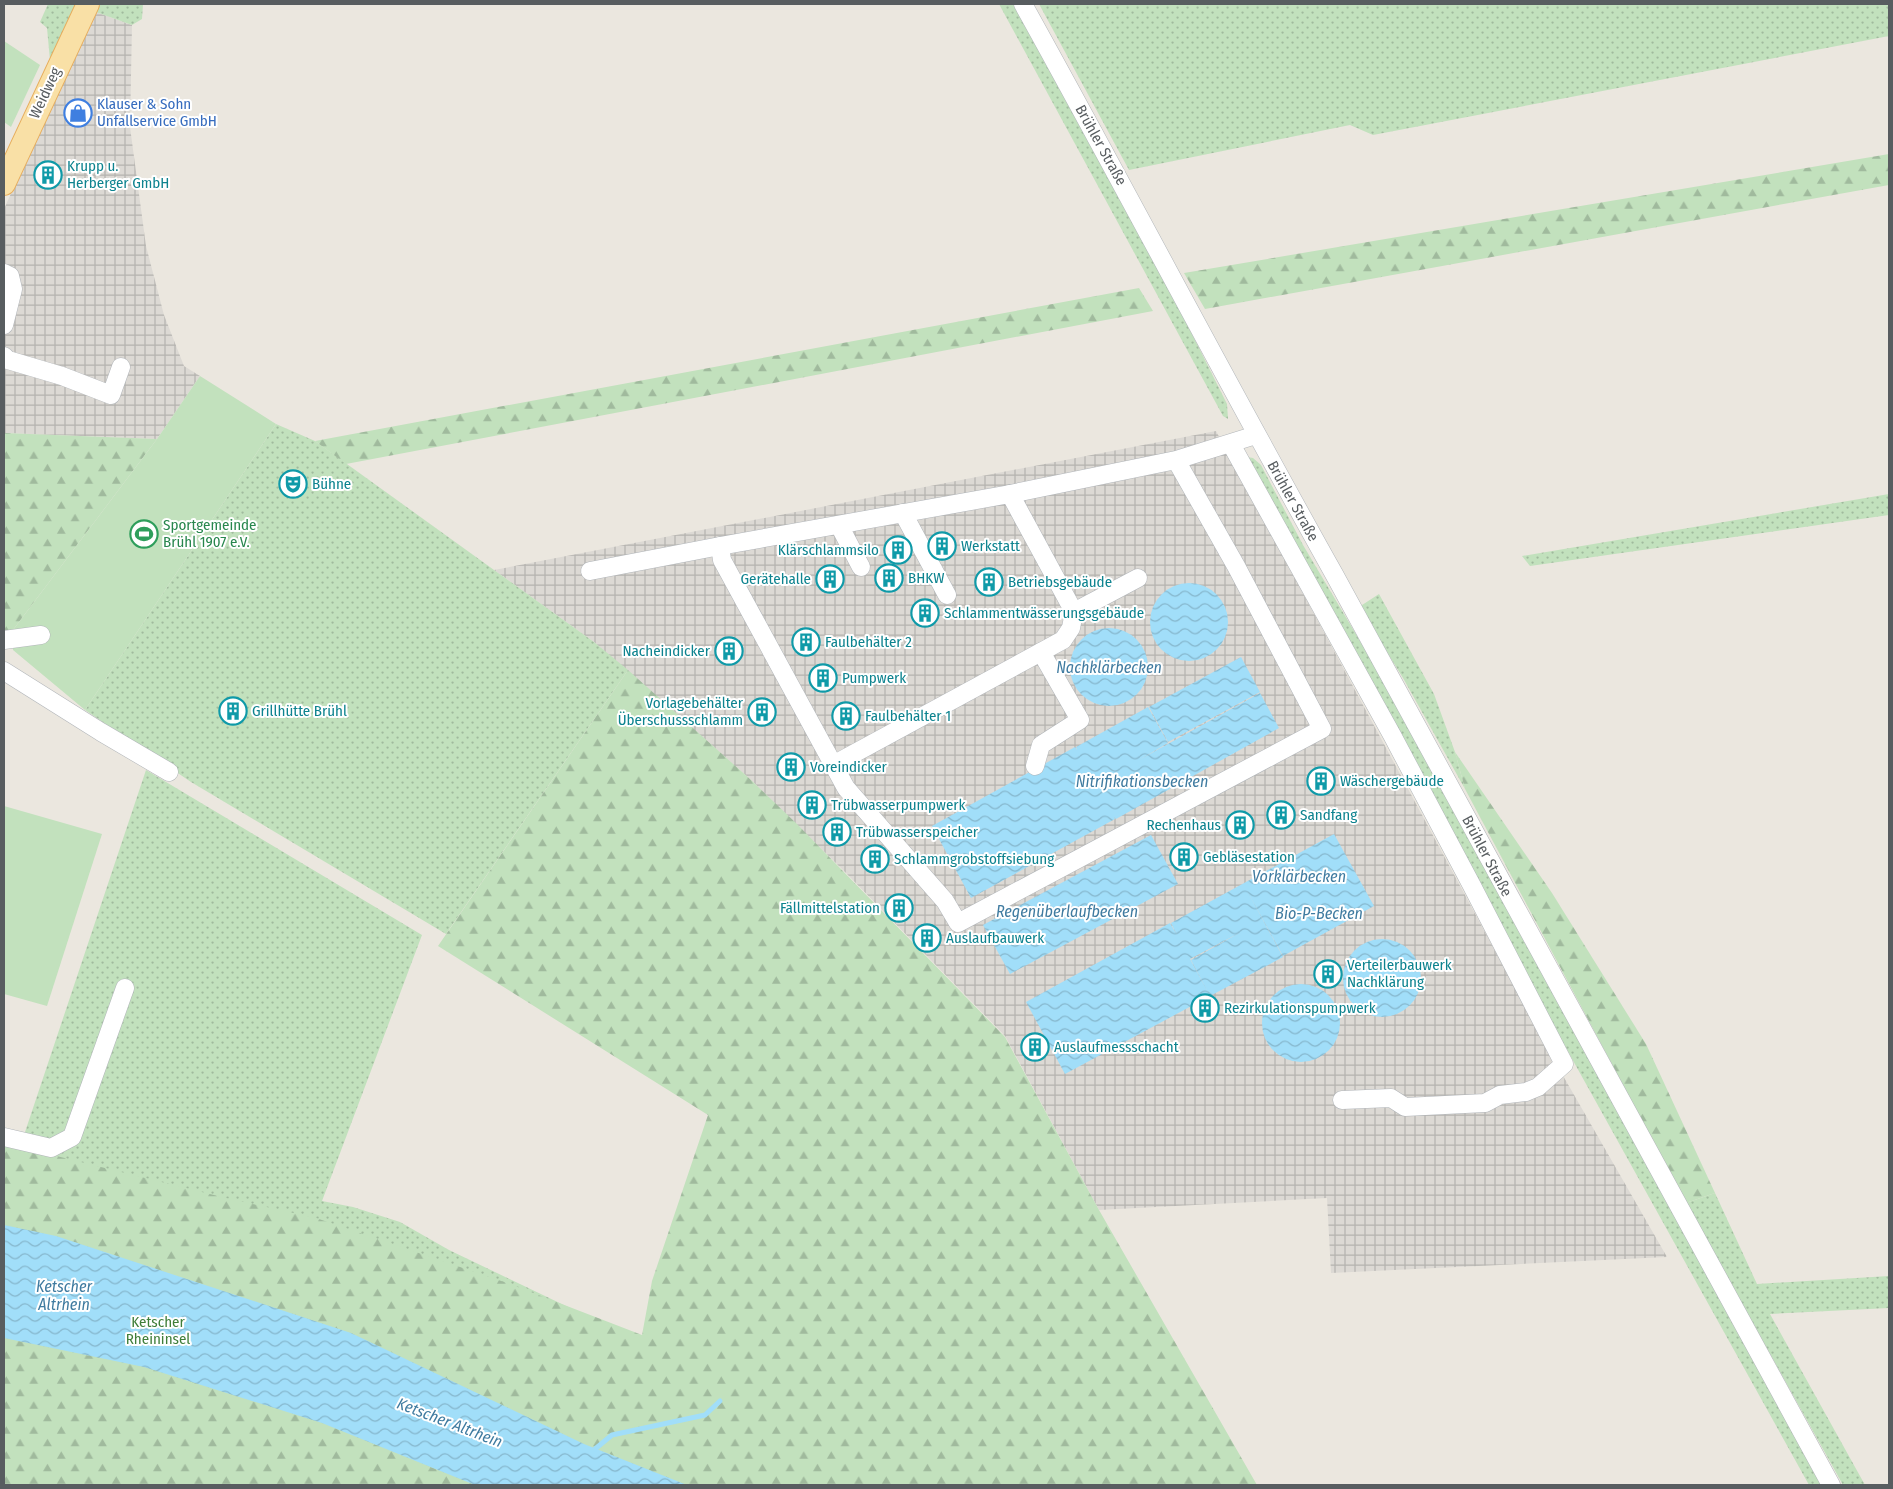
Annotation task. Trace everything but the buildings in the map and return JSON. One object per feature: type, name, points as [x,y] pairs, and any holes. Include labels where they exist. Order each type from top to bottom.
[{"type":"main road","name":"Weidweg","points":[[4,184],[88,4]]},
{"type":"street","name":"Brühler Straße","points":[[1022,4],[1119,176],[1256,435],[1334,574],[1831,1485]]},
{"type":"street","points":[[4,272],[10,276],[13,289],[4,325]]},
{"type":"street","points":[[4,356],[8,360],[62,376],[111,395],[120,367]]},
{"type":"street","points":[[590,571],[1010,494],[1176,460],[1256,435]]},
{"type":"street","points":[[1231,444],[1392,735],[1564,1064],[1538,1087],[1526,1092],[1500,1096],[1485,1103],[1405,1107],[1391,1098],[1342,1100]]},
{"type":"street","points":[[720,546],[722,560],[846,788],[945,901],[958,923],[1322,729],[1236,566],[1176,460]]},
{"type":"street","points":[[833,764],[1063,640],[1071,628],[1074,612],[1010,494]]},
{"type":"street","points":[[903,513],[947,595]]},
{"type":"street","points":[[839,525],[861,567]]},
{"type":"street","points":[[1074,612],[1138,578]]},
{"type":"street","points":[[4,640],[41,635]]},
{"type":"street","points":[[1035,766],[1041,744],[1080,720],[1041,652]]},
{"type":"street","points":[[4,671],[169,772]]},
{"type":"street","points":[[4,1137],[51,1148],[72,1137],[125,988]]},
{"type":"shaded area","points":[[93,11],[132,25],[130,127],[146,246],[164,315],[184,366],[200,376],[157,439],[4,433],[4,209]]},
{"type":"shaded area","points":[[1216,431],[1546,1046],[1667,1257],[1331,1273],[1327,1198],[1099,1210],[1005,1036],[845,872],[750,779],[594,642],[494,570]]},
{"type":"green space","points":[[48,4],[80,4],[50,60],[47,28],[40,22]]},
{"type":"green space","points":[[97,4],[143,4],[142,19],[132,25],[93,11]]},
{"type":"green space","points":[[999,4],[1013,4],[1166,282],[1227,404],[1228,419],[1223,416]]},
{"type":"green space","points":[[1039,4],[1889,4],[1889,36],[1373,135],[1350,125],[1129,170]]},
{"type":"green space","points":[[4,41],[40,65],[11,127],[4,122]]},
{"type":"green space","points":[[1889,154],[1889,185],[1205,309],[1184,273]]},
{"type":"green space","points":[[1139,288],[1153,311],[346,464],[315,441]]},
{"type":"green space","name":"Sportgemeinde Brühl 1907 e.V.","points":[[200,376],[276,424],[85,710],[13,650],[13,630],[157,439]]},
{"type":"green space","points":[[276,424],[315,441],[594,642],[628,670],[446,934],[191,782],[85,710]]},
{"type":"green space","points":[[4,433],[157,439],[13,630],[4,630]]},
{"type":"green space","points":[[1247,457],[1253,458],[1261,465],[1303,545],[1401,710],[1822,1485],[1809,1485],[1546,1012]]},
{"type":"green space","points":[[1889,494],[1889,515],[1530,566],[1522,556]]},
{"type":"green space","points":[[1379,594],[1434,694],[1455,752],[1465,789],[1403,678],[1359,607]]},
{"type":"green space","points":[[628,670],[750,779],[797,824],[1005,1037],[1099,1210],[1257,1485],[687,1485],[584,1444],[351,1333],[56,1236],[4,1225],[4,1143],[230,1199],[316,1218],[510,1284],[642,1335],[652,1281],[708,1115],[438,946]]},
{"type":"green space","points":[[1455,752],[1552,893],[1646,1044],[1715,1193],[1686,1203],[1465,789]]},
{"type":"green space","name":"Ketscher Rheininsel","points":[[146,770],[422,935],[322,1201],[353,1207],[400,1222],[449,1250],[593,1319],[860,1485],[4,1485],[4,1135],[22,1141]]},
{"type":"green space","points":[[4,806],[102,834],[47,1006],[4,994]]},
{"type":"green space","points":[[1715,1193],[1757,1284],[1889,1276],[1889,1308],[1770,1314],[1865,1485],[1843,1485],[1686,1203]]},
{"type":"green space","points":[[4,1338],[144,1367],[322,1423],[475,1485],[4,1485]]},
{"type":"water","name":"Nachklärbecken","points":[[1189,583],[1204,586],[1217,594],[1225,607],[1228,622],[1225,637],[1217,650],[1204,658],[1189,661],[1174,658],[1161,650],[1153,637],[1150,622],[1153,607],[1161,594],[1174,586]]},
{"type":"water","name":"Nachklärbecken","points":[[1109,628],[1124,631],[1137,639],[1145,652],[1148,667],[1145,682],[1137,695],[1124,703],[1109,706],[1094,703],[1081,695],[1073,682],[1070,667],[1073,652],[1081,639],[1094,631]]},
{"type":"water","points":[[1241,657],[1260,692],[1168,742],[1149,707]]},
{"type":"water","name":"Nitrifikationsbecken","points":[[1260,693],[1279,728],[1116,819],[1114,817],[1115,819],[971,898],[932,826],[1075,747],[1077,750],[1076,747],[1148,707],[1168,743],[1139,760]]},
{"type":"water","points":[[1334,834],[1374,906],[1283,956],[1245,887],[1283,957],[1065,1074],[1026,1002],[1170,923],[1177,935],[1171,923]],"holes":[[[1241,932],[1191,960],[1210,996],[1190,959]]]},
{"type":"water","name":"Regenüberlaufbecken","points":[[1151,835],[1178,884],[1010,974],[983,925]]},
{"type":"water","points":[[1382,939],[1397,942],[1410,950],[1418,963],[1421,978],[1418,993],[1410,1006],[1397,1014],[1382,1017],[1367,1014],[1354,1006],[1346,993],[1343,978],[1346,963],[1354,950],[1367,942]]},
{"type":"water","points":[[1301,984],[1316,987],[1329,995],[1337,1008],[1340,1023],[1337,1038],[1329,1051],[1316,1059],[1301,1062],[1286,1059],[1273,1051],[1265,1038],[1262,1023],[1265,1008],[1273,995],[1286,987]]},
{"type":"water","name":"Ketscher Altrhein","points":[[4,1225],[56,1236],[351,1333],[584,1444],[687,1485],[475,1485],[322,1423],[144,1367],[4,1338]]},
{"type":"waterway","points":[[595,1449],[612,1435],[705,1415],[720,1401]]},
{"type":"place","name":"Klauser & Sohn Unfallservice GmbH","points":[[78,113]]},
{"type":"place","name":"Krupp u. Herberger GmbH","points":[[48,175]]},
{"type":"place","name":"Bühne","points":[[293,484]]},
{"type":"place","name":"Sportgemeinde Brühl 1907 e.V.","points":[[144,534]]},
{"type":"place","name":"Werkstatt","points":[[942,546]]},
{"type":"place","name":"Klärschlammsilo","points":[[898,550]]},
{"type":"place","name":"BHKW","points":[[889,578]]},
{"type":"place","name":"Gerätehalle","points":[[830,579]]},
{"type":"place","name":"Betriebsgebäude","points":[[989,582]]},
{"type":"place","name":"Schlammentwässerungsgebäude","points":[[925,613]]},
{"type":"place","name":"Faulbehälter 2","points":[[806,642]]},
{"type":"place","name":"Nacheindicker","points":[[729,651]]},
{"type":"place","name":"Pumpwerk","points":[[823,678]]},
{"type":"place","name":"Grillhütte Brühl","points":[[233,711]]},
{"type":"place","name":"Vorlagebehälter Überschussschlamm","points":[[762,712]]},
{"type":"place","name":"Faulbehälter 1","points":[[846,716]]},
{"type":"place","name":"Voreindicker","points":[[791,767]]},
{"type":"place","name":"Wäschergebäude","points":[[1321,781]]},
{"type":"place","name":"Trübwasserpumpwerk","points":[[812,805]]},
{"type":"place","name":"Sandfang","points":[[1281,815]]},
{"type":"place","name":"Rechenhaus","points":[[1240,825]]},
{"type":"place","name":"Trübwasserspeicher","points":[[837,832]]},
{"type":"place","name":"Gebläsestation","points":[[1184,857]]},
{"type":"place","name":"Schlammgrobstoffsiebung","points":[[875,859]]},
{"type":"place","name":"Fällmittelstation","points":[[899,908]]},
{"type":"place","name":"Auslaufbauwerk","points":[[927,938]]},
{"type":"place","name":"Verteilerbauwerk Nachklärung","points":[[1328,974]]},
{"type":"place","name":"Rezirkulationspumpwerk","points":[[1205,1008]]},
{"type":"place","name":"Auslaufmessschacht","points":[[1035,1047]]},
{"type":"water label","name":"Vorklärbecken","points":[[1299,876]]},
{"type":"water label","name":"Bio-P-Becken","points":[[1319,913]]}]
